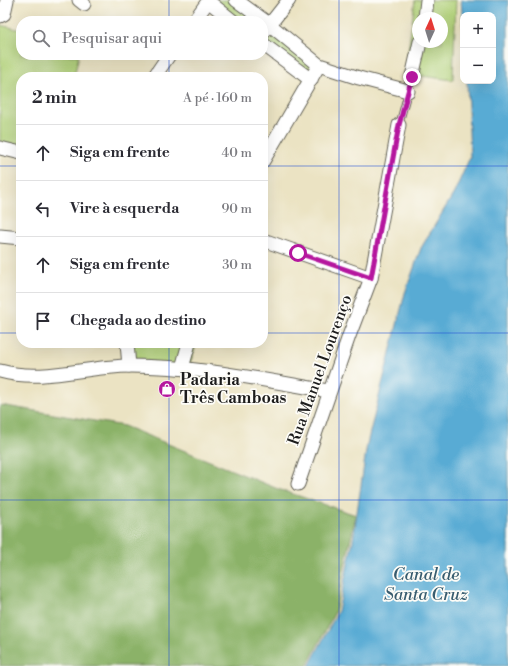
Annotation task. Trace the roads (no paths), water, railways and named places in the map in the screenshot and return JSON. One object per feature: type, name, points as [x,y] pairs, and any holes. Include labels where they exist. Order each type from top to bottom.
[{"type":"street","points":[[0,16],[4,14],[7,0]]},
{"type":"street","points":[[236,0],[253,16]]},
{"type":"street","points":[[268,26],[288,0]]},
{"type":"street","points":[[426,12],[427,0]]},
{"type":"street","points":[[198,16],[209,1],[228,16]]},
{"type":"street","points":[[268,30],[320,65],[359,78],[408,91]]},
{"type":"street","points":[[268,48],[311,80]]},
{"type":"street","points":[[412,77],[419,48]]},
{"type":"street","points":[[157,72],[166,60]]},
{"type":"street","points":[[268,152],[320,65]]},
{"type":"street","name":"Rua Manuel Lourenço","points":[[298,484],[329,391],[371,278],[399,125]]},
{"type":"street","points":[[0,148],[16,152]]},
{"type":"street","points":[[0,236],[16,238]]},
{"type":"street","points":[[268,242],[371,278]]},
{"type":"street","points":[[127,348],[129,366]]},
{"type":"street","points":[[182,368],[188,348]]},
{"type":"street","points":[[0,371],[11,374],[40,376],[129,366],[182,368],[329,391]]},
{"type":"lane","points":[[399,125],[412,77]]},
{"type":"water","name":"Canal de Santa Cruz","points":[[461,0],[508,0],[508,666],[309,666],[338,611],[353,540],[367,444],[405,293],[421,248],[454,193],[470,157],[467,84],[496,84],[496,12],[462,12]]},
{"type":"place","name":"Padaria Três Camboas","points":[[167,389]]}]
